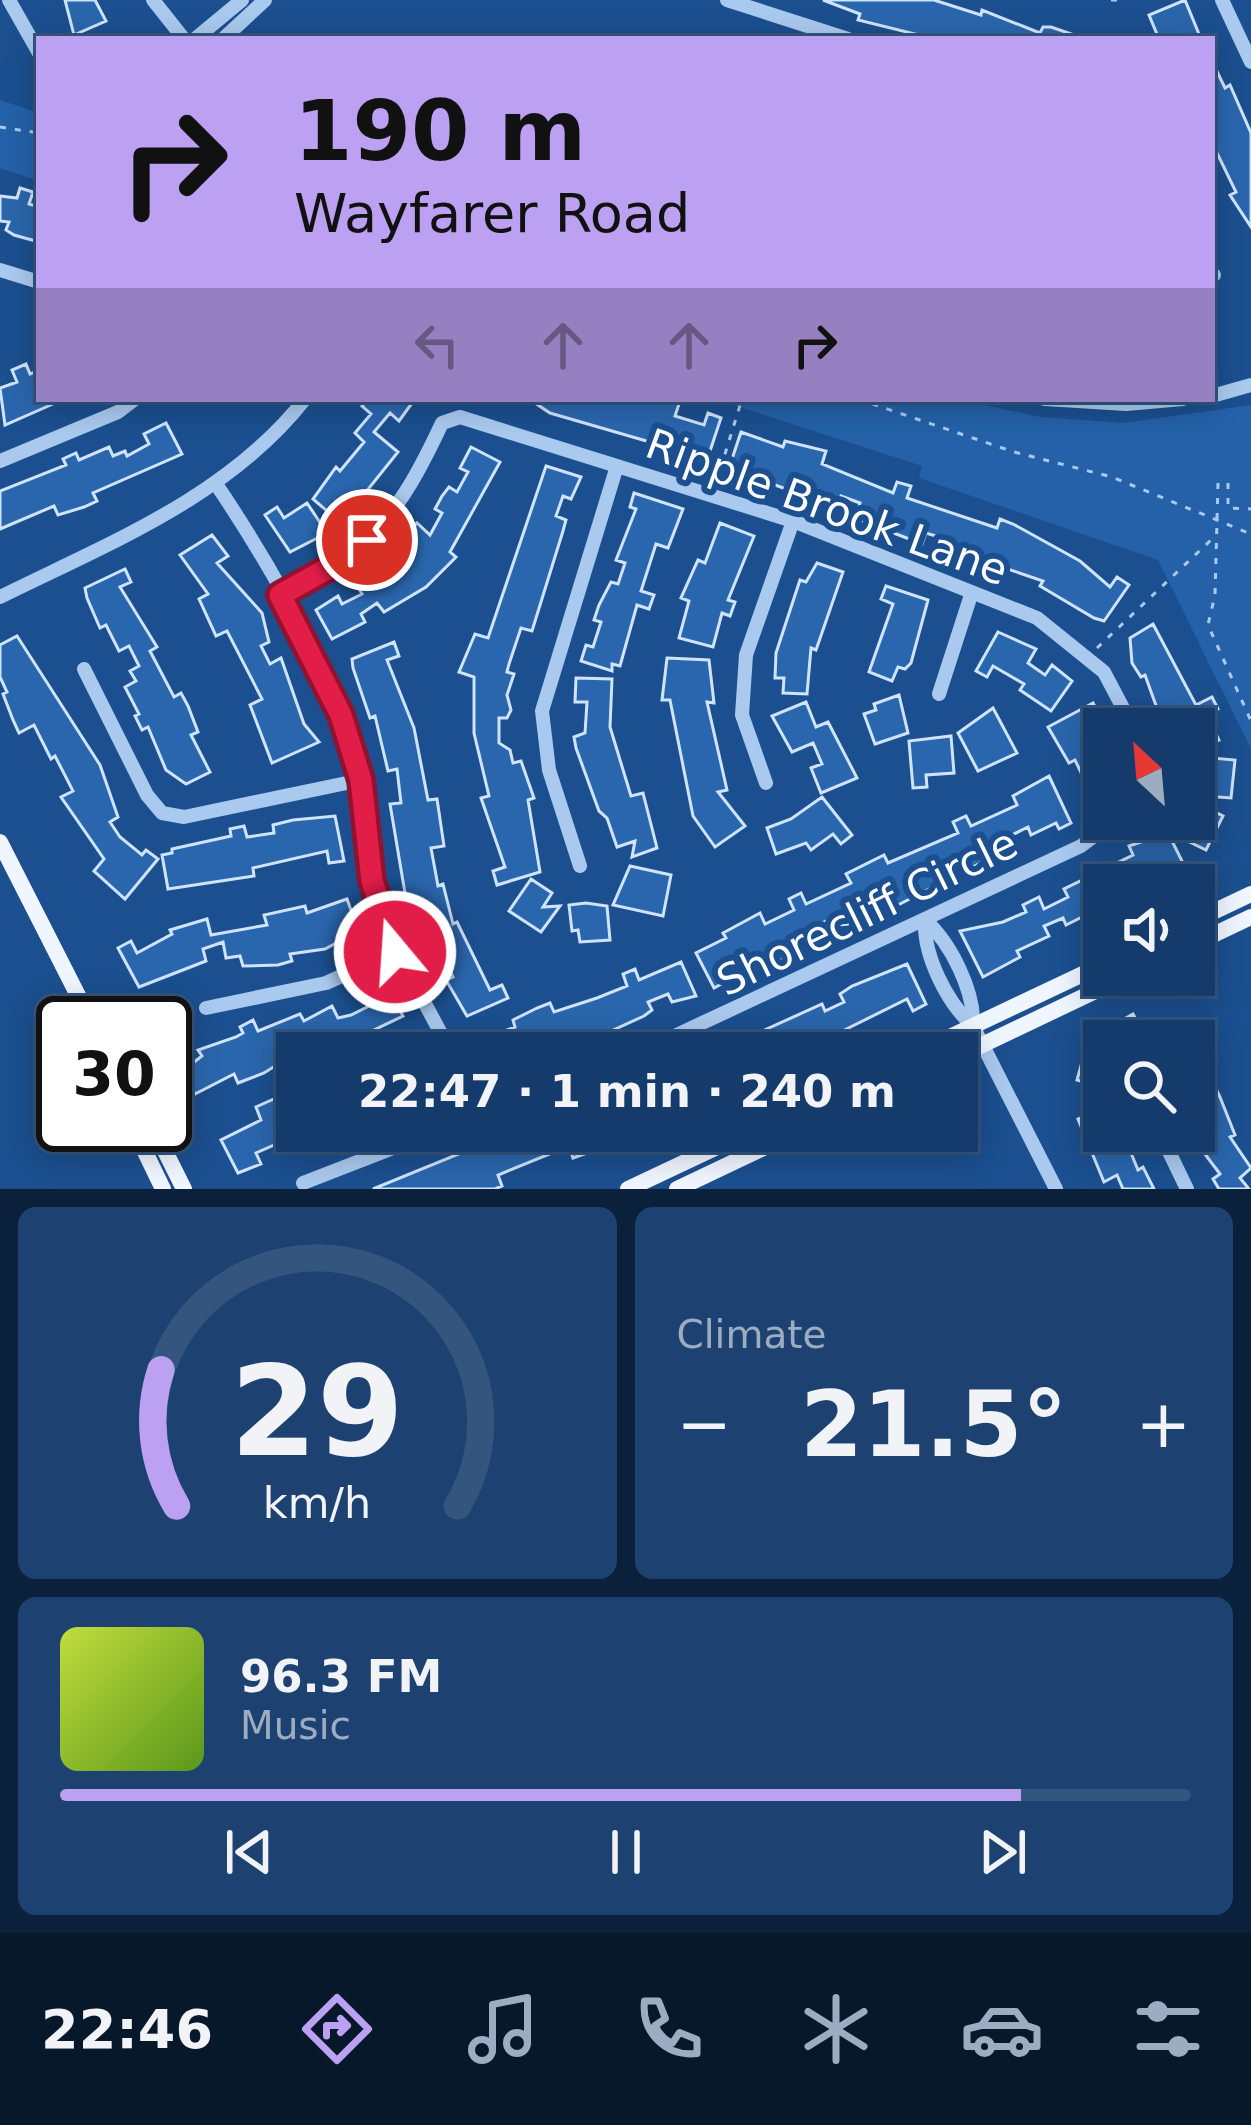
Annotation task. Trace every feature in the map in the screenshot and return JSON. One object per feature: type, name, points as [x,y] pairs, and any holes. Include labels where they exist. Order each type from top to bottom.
[{"type":"main road","points":[[0,842],[78,996]]},
{"type":"main road","points":[[1215,911],[1251,894]]},
{"type":"main road","points":[[1215,934],[1251,917]]},
{"type":"main road","points":[[960,1032],[1083,974]]},
{"type":"main road","points":[[978,1047],[1086,996]]},
{"type":"main road","points":[[146,1152],[164,1189]]},
{"type":"main road","points":[[166,1152],[184,1189]]},
{"type":"main road","points":[[628,1189],[706,1152]]},
{"type":"main road","points":[[676,1189],[754,1152]]},
{"type":"street","points":[[10,0],[36,48]]},
{"type":"street","points":[[153,0],[182,36]]},
{"type":"street","points":[[199,36],[242,0]]},
{"type":"street","points":[[226,36],[266,0]]},
{"type":"street","points":[[727,0],[839,36]]},
{"type":"street","points":[[1222,0],[1251,62]]},
{"type":"street","points":[[781,36],[787,19]]},
{"type":"street","points":[[0,270],[36,281]]},
{"type":"street","points":[[1215,395],[1251,385]]},
{"type":"street","points":[[0,461],[118,412],[131,402]]},
{"type":"street","points":[[0,596],[151,523],[216,484],[283,427],[302,402]]},
{"type":"street","points":[[1094,402],[1149,402]]},
{"type":"street","name":"Ripple Brook Lane","points":[[280,595],[345,559],[388,521],[417,481],[442,422],[460,417],[793,521],[971,596],[1037,618],[1104,672],[1123,708]]},
{"type":"street","points":[[580,866],[549,770],[542,711],[617,466]]},
{"type":"street","points":[[216,484],[341,715],[361,780],[372,881],[395,952],[439,1032]]},
{"type":"street","points":[[766,783],[742,715],[746,655],[793,521]]},
{"type":"street","points":[[939,694],[971,596]]},
{"type":"street","points":[[84,669],[147,795],[162,813],[184,817],[361,780]]},
{"type":"street","name":"Shorecliff Circle","points":[[683,1032],[1089,840]]},
{"type":"street","points":[[925,920],[924,941],[958,1013],[973,1026],[1056,1189]]},
{"type":"street","points":[[206,1008],[326,983],[395,952]]},
{"type":"street","points":[[303,1183],[383,1152]]},
{"type":"street","points":[[1169,1152],[1187,1189]]},
{"type":"path","points":[[1111,0],[1119,0]]},
{"type":"path","points":[[0,127],[36,133]]},
{"type":"path","points":[[712,496],[741,402]]},
{"type":"path","points":[[867,402],[1014,452],[1112,477],[1251,534]]},
{"type":"path","points":[[1218,483],[1210,634],[1251,722]]},
{"type":"path","points":[[1228,483],[1228,508],[1251,508]]},
{"type":"path","points":[[1088,659],[1214,538]]},
{"type":"shaded area","points":[[0,100],[36,112],[36,180],[0,168]]},
{"type":"shaded area","points":[[724,402],[970,402],[1041,417],[1124,423],[1251,405],[1251,749],[1158,560],[919,478],[922,466]]},
{"type":"building","points":[[65,0],[95,0],[106,21],[74,35]]},
{"type":"building","points":[[823,0],[934,0],[981,15],[982,10],[1040,33],[1043,27],[1051,27],[1077,36],[923,36],[858,20],[860,14]]},
{"type":"building","points":[[1185,0],[1200,36],[1158,36],[1149,15]]},
{"type":"building","points":[[1215,67],[1225,88],[1230,85],[1251,133],[1251,227],[1230,195],[1236,192],[1217,153]]},
{"type":"building","points":[[20,188],[33,192],[29,204],[36,206],[36,241],[14,235],[6,230],[9,222],[0,221],[0,196],[17,198]]},
{"type":"building","points":[[26,364],[30,374],[36,371],[36,402],[57,402],[5,425],[0,388],[17,382],[12,370]]},
{"type":"building","points":[[365,402],[413,402],[399,421],[390,413],[374,432],[398,452],[341,523],[313,499],[336,467],[340,471],[364,442],[355,433],[371,414],[362,406]]},
{"type":"building","points":[[534,402],[673,402],[679,404],[675,416],[704,425],[708,413],[721,418],[707,460],[698,460],[648,448],[650,442],[550,413]]},
{"type":"building","points":[[166,423],[182,454],[93,493],[97,501],[84,507],[58,515],[54,506],[0,529],[0,491],[66,465],[63,459],[76,453],[79,460],[109,447],[113,456],[125,451],[127,456],[149,444],[144,434]]},
{"type":"building","points":[[741,432],[783,447],[785,441],[826,451],[822,464],[893,493],[897,482],[911,486],[907,498],[997,528],[1000,519],[1013,524],[1080,561],[1110,587],[1117,577],[1129,585],[1104,621],[1094,618],[1040,586],[1043,581],[999,566],[997,573],[983,568],[985,560],[942,551],[946,539],[926,533],[922,544],[855,518],[860,503],[841,496],[837,508],[729,468]]},
{"type":"building","points":[[471,447],[500,462],[450,552],[456,557],[426,587],[384,612],[377,603],[361,614],[365,622],[332,639],[316,610],[338,596],[342,604],[362,594],[356,584],[370,574],[374,581],[399,563],[394,559],[412,538],[407,534],[417,523],[430,535],[442,513],[435,509],[442,496],[449,487],[457,492],[468,472],[460,468]]},
{"type":"building","points":[[546,466],[581,477],[571,499],[563,496],[556,516],[566,520],[563,531],[532,631],[521,628],[509,664],[507,672],[514,674],[507,695],[511,710],[507,718],[499,718],[499,743],[510,750],[513,763],[521,761],[534,798],[528,800],[540,872],[497,885],[493,871],[505,867],[481,798],[489,796],[474,733],[474,677],[459,672],[475,634],[488,638]]},
{"type":"building","points":[[634,493],[683,509],[668,548],[656,544],[641,591],[654,595],[649,609],[637,605],[620,666],[612,664],[612,671],[581,661],[586,645],[593,647],[601,622],[594,620],[599,605],[611,582],[618,584],[625,563],[616,560],[636,509],[630,507]]},
{"type":"building","points":[[307,503],[327,533],[290,552],[265,515],[277,507],[284,518]]},
{"type":"building","points":[[720,523],[754,536],[728,600],[735,602],[730,616],[722,613],[713,647],[679,638],[689,601],[681,598],[698,560],[705,563]]},
{"type":"building","points":[[212,535],[228,556],[217,563],[262,613],[269,642],[261,646],[270,664],[281,658],[304,724],[319,742],[272,763],[250,705],[262,699],[227,631],[216,636],[199,599],[208,594],[180,555]]},
{"type":"building","points":[[817,563],[843,572],[816,650],[811,648],[807,694],[783,693],[784,678],[775,678],[776,653],[800,580],[806,582]]},
{"type":"building","points":[[125,569],[131,582],[120,587],[157,647],[150,651],[174,697],[181,693],[188,706],[198,732],[191,735],[210,772],[186,784],[166,770],[148,727],[142,730],[135,716],[139,714],[125,687],[136,681],[130,671],[139,666],[129,646],[119,651],[106,625],[100,628],[87,598],[85,588]]},
{"type":"building","points":[[886,586],[928,600],[911,663],[905,669],[898,667],[892,681],[869,672],[893,604],[881,599]]},
{"type":"building","points":[[1153,624],[1196,705],[1212,697],[1218,709],[1157,708],[1145,675],[1141,677],[1132,663],[1130,638]]},
{"type":"building","points":[[998,632],[1036,649],[1028,663],[1045,675],[1052,665],[1072,681],[1051,711],[1020,690],[1024,684],[993,666],[987,677],[976,671]]},
{"type":"building","points":[[17,636],[100,765],[118,817],[110,822],[142,855],[146,850],[158,859],[125,899],[94,871],[104,859],[61,797],[73,791],[55,756],[51,759],[34,725],[19,733],[13,720],[0,677],[0,645]]},
{"type":"building","points":[[394,642],[399,656],[387,660],[414,728],[428,800],[437,799],[444,846],[431,848],[438,886],[443,884],[453,924],[457,922],[490,990],[502,985],[508,998],[467,1016],[446,980],[453,977],[444,957],[432,962],[423,915],[415,917],[412,904],[407,905],[390,804],[401,803],[397,769],[388,771],[375,716],[370,718],[353,668],[352,659]]},
{"type":"building","points":[[667,658],[709,660],[714,703],[707,702],[727,790],[718,792],[745,826],[715,847],[693,816],[670,700],[662,700]]},
{"type":"building","points":[[576,678],[612,679],[610,727],[631,796],[643,793],[657,848],[632,857],[635,841],[617,847],[607,818],[599,811],[574,737],[585,733],[587,702],[575,702]]},
{"type":"building","points":[[899,695],[908,733],[875,744],[864,714],[876,710],[874,704]]},
{"type":"building","points":[[806,702],[816,727],[828,722],[857,778],[821,793],[811,768],[822,764],[813,743],[792,752],[772,716]]},
{"type":"building","points":[[993,708],[1017,753],[978,771],[958,733]]},
{"type":"building","points":[[1083,708],[1083,777],[1075,760],[1069,763],[1048,727]]},
{"type":"building","points":[[951,736],[954,773],[926,775],[927,787],[913,788],[909,741]]},
{"type":"building","points":[[1215,758],[1235,760],[1231,798],[1215,797]]},
{"type":"building","points":[[1049,776],[1071,823],[1059,829],[1056,823],[1031,835],[1028,827],[1008,837],[1011,844],[1004,851],[892,908],[889,901],[849,924],[839,925],[835,917],[816,926],[820,933],[782,959],[769,965],[766,960],[714,988],[696,953],[726,938],[723,933],[760,913],[765,924],[794,910],[789,899],[801,893],[806,904],[851,883],[846,874],[884,855],[888,863],[958,833],[953,822],[966,816],[971,826],[1017,805],[1013,796]]},
{"type":"building","points":[[822,797],[852,835],[841,844],[833,834],[811,850],[806,843],[776,854],[767,828],[791,819]]},
{"type":"building","points":[[335,816],[344,861],[329,863],[327,851],[253,868],[254,876],[168,889],[162,855],[172,849],[231,836],[230,829],[244,826],[247,837],[274,833],[273,825],[293,820]]},
{"type":"building","points":[[1172,840],[1184,864],[1115,864],[1133,855],[1129,846]]},
{"type":"building","points":[[1185,840],[1211,840],[1206,850]]},
{"type":"building","points":[[630,866],[671,875],[663,916],[613,905]]},
{"type":"building","points":[[531,879],[552,893],[543,907],[560,906],[541,932],[509,911]]},
{"type":"building","points":[[1083,880],[1083,916],[1066,925],[1063,918],[1044,926],[1049,936],[1017,951],[1020,957],[983,977],[960,931],[1003,922],[1026,912],[1023,905],[1039,897],[1044,909],[1068,897],[1064,889]]},
{"type":"building","points":[[347,899],[356,924],[348,927],[351,935],[325,949],[290,954],[292,961],[278,965],[243,966],[240,956],[226,958],[223,942],[203,949],[206,961],[139,987],[118,948],[131,941],[137,953],[172,934],[170,930],[207,919],[211,935],[267,925],[264,915],[305,906],[307,913]]},
{"type":"building","points":[[569,905],[607,906],[610,940],[580,942],[578,930],[572,931]]},
{"type":"building","points":[[681,962],[696,996],[672,1002],[668,994],[648,1002],[652,1010],[609,1032],[501,1032],[515,1027],[513,1020],[550,1003],[554,1012],[627,986],[623,974],[635,969],[639,980]]},
{"type":"building","points":[[907,964],[926,1004],[913,1011],[907,999],[840,1032],[760,1032],[822,1004],[825,1011],[844,1002],[840,994]]},
{"type":"building","points":[[387,987],[403,1016],[370,1032],[276,1032],[276,1065],[238,1083],[234,1074],[195,1094],[192,1064],[202,1056],[198,1050],[236,1037],[243,1033],[240,1027],[253,1020],[258,1031],[300,1014],[304,1021],[332,1006],[338,1018],[369,1006],[366,998]]},
{"type":"building","points":[[1215,1086],[1235,1135],[1230,1137],[1251,1168],[1240,1178],[1249,1189],[1219,1189],[1213,1179],[1220,1174],[1203,1152],[1215,1152]]},
{"type":"building","points":[[276,1098],[276,1144],[256,1153],[261,1164],[238,1173],[221,1140],[261,1120],[256,1107]]},
{"type":"building","points":[[464,1152],[554,1152],[498,1175],[502,1186],[495,1189],[373,1189]]},
{"type":"building","points":[[1092,1152],[1131,1152],[1154,1189],[1123,1189],[1117,1175],[1104,1182]]},
{"type":"route","points":[[367,540],[345,559],[280,595],[341,715],[361,780],[364,842],[372,881],[395,952]]}]
